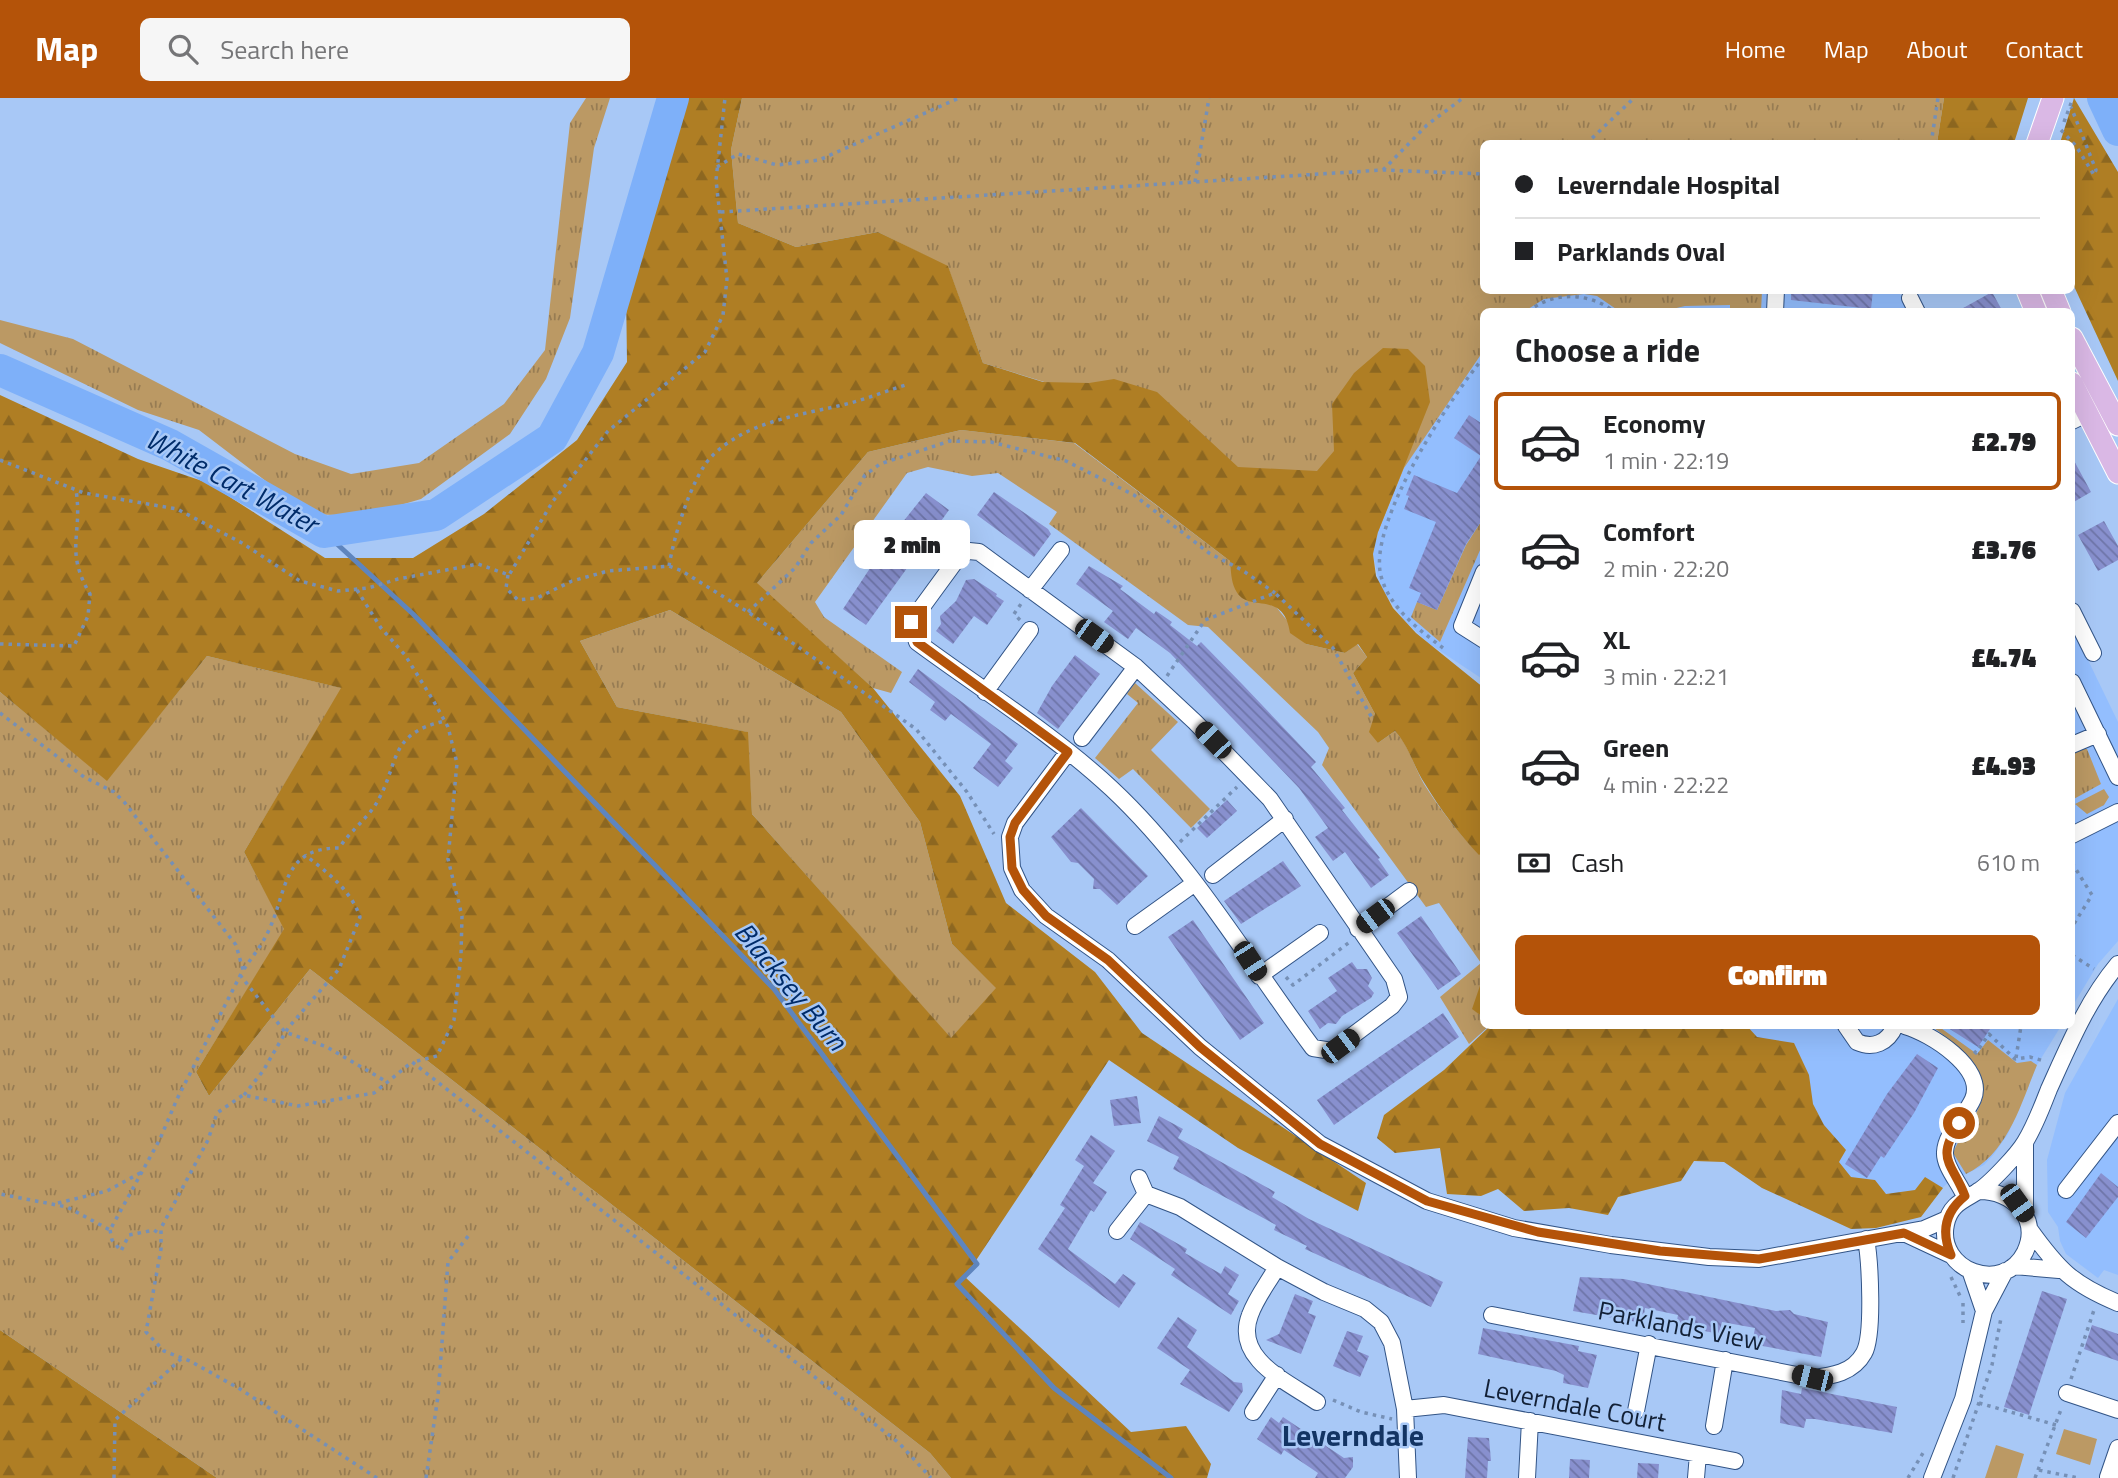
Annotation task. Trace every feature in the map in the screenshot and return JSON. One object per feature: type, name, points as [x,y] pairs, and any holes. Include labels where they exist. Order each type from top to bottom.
[{"type":"main road","points":[[2040,140],[2056,117]]},
{"type":"main road","points":[[2075,351],[2089,413]]},
{"type":"main road","points":[[2075,388],[2118,473]]},
{"type":"main road","points":[[2089,413],[2118,425]]},
{"type":"street","points":[[1030,590],[1061,550]]},
{"type":"street","points":[[969,551],[979,552],[1030,590],[1160,686],[1248,776],[1285,819],[1394,979],[1399,997],[1392,1006],[1332,1051],[1314,1048],[1259,976],[1171,851],[1112,789],[1068,752],[917,642],[911,622],[960,555],[969,551]]},
{"type":"street","points":[[1480,582],[1462,626],[1480,637]]},
{"type":"street","points":[[2075,617],[2093,653]]},
{"type":"street","points":[[985,692],[1030,630]]},
{"type":"street","points":[[1082,738],[1136,667]]},
{"type":"street","points":[[2075,688],[2118,777]]},
{"type":"street","points":[[2075,744],[2098,734]]},
{"type":"street","points":[[1068,752],[1015,823],[1010,837],[1012,868],[1023,890],[1046,916],[1108,960],[1200,1047],[1320,1144],[1427,1201],[1514,1228],[1611,1245],[1709,1257],[1759,1259],[1924,1229],[1947,1219],[2025,1143]]},
{"type":"street","points":[[2075,834],[2118,812]]},
{"type":"street","points":[[1213,875],[1285,819]]},
{"type":"street","points":[[1135,926],[1195,883]]},
{"type":"street","points":[[1359,931],[1409,891]]},
{"type":"street","points":[[1259,976],[1320,933]]},
{"type":"street","points":[[2075,1024],[2098,988],[2118,964]]},
{"type":"street","points":[[1848,1029],[1857,1042],[1871,1045],[1888,1037],[1893,1029]]},
{"type":"street","points":[[1911,1029],[1956,1053],[1974,1086],[1975,1096],[1949,1139],[1944,1153],[1947,1163],[1972,1194],[2006,1195],[2059,1270],[2098,1295],[2118,1303]]},
{"type":"street","points":[[1932,1478],[1963,1399],[1984,1311],[2010,1269],[2023,1256],[2027,1222],[2025,1143],[2052,1061],[2072,1029]]},
{"type":"street","points":[[2066,1190],[2118,1123]]},
{"type":"street","points":[[1139,1178],[1146,1194],[1180,1207],[1277,1267],[1324,1292],[1365,1309],[1381,1322],[1392,1343],[1405,1415],[1408,1478]]},
{"type":"street","points":[[1117,1231],[1146,1194]]},
{"type":"street","points":[[1947,1219],[1945,1242],[1951,1255]]},
{"type":"street","points":[[1904,1233],[1951,1255],[1971,1273],[1984,1311]]},
{"type":"street","name":"Parklands View","points":[[1492,1315],[1812,1378],[1842,1374],[1864,1353],[1870,1305],[1866,1239]]},
{"type":"street","points":[[1277,1267],[1250,1314],[1247,1332],[1255,1357],[1317,1402]]},
{"type":"street","points":[[1971,1273],[1985,1276],[2010,1269],[2059,1270]]},
{"type":"street","points":[[1636,1411],[1649,1344]]},
{"type":"street","points":[[1714,1426],[1725,1360]]},
{"type":"street","points":[[1253,1412],[1277,1375]]},
{"type":"street","points":[[2067,1393],[2118,1410]]},
{"type":"street","name":"Leverndale Court","points":[[1405,1415],[1444,1405],[1735,1461]]},
{"type":"street","points":[[1527,1478],[1530,1421]]},
{"type":"street","points":[[2112,1478],[2108,1477],[2118,1448]]},
{"type":"street","points":[[1696,1478],[1698,1454]]},
{"type":"path","points":[[725,98],[717,167],[727,279],[723,315],[705,352],[608,432],[552,501],[509,575],[506,589],[518,600],[537,598],[572,581],[608,572],[669,566],[748,612],[916,729],[967,792],[992,833],[1010,837]]},
{"type":"path","points":[[717,167],[738,154],[777,165],[819,160],[959,98]]},
{"type":"path","points":[[1195,181],[1209,98]]},
{"type":"path","points":[[1383,170],[1427,125],[1463,98]]},
{"type":"path","points":[[1590,140],[1634,98]]},
{"type":"path","points":[[1932,140],[1938,98]]},
{"type":"path","points":[[2071,98],[2056,117],[2072,140]]},
{"type":"path","points":[[2071,98],[2096,170],[2094,175],[2075,145]]},
{"type":"path","points":[[720,212],[1383,170],[1480,174]]},
{"type":"path","points":[[1535,308],[1547,301],[1585,296],[1601,301],[1609,308]]},
{"type":"path","points":[[1443,648],[1421,631],[1391,598],[1379,568],[1379,545],[1399,493],[1424,448],[1480,363]]},
{"type":"path","points":[[669,566],[673,543],[695,485],[709,459],[730,440],[800,412],[839,406],[909,384]]},
{"type":"path","points":[[748,612],[795,568],[811,543],[841,515],[865,475],[880,464],[950,441],[991,442],[1066,461],[1134,495],[1209,553],[1275,593],[1333,648],[1372,718]]},
{"type":"path","points":[[0,460],[76,490],[177,509],[242,542],[300,581],[338,592],[478,564],[509,575]]},
{"type":"path","points":[[0,644],[74,646],[80,636],[90,594],[80,578],[74,554],[79,523],[76,490]]},
{"type":"path","points":[[243,1095],[298,1107],[374,1093],[412,1062],[437,1056],[454,1020],[461,955],[461,916],[448,859],[457,763],[445,721],[405,655],[381,628],[357,590]]},
{"type":"path","points":[[1030,590],[1014,614],[1030,630]]},
{"type":"path","points":[[1160,686],[1205,620],[1275,593]]},
{"type":"path","points":[[0,713],[84,777],[114,792],[125,803],[236,945],[243,970]]},
{"type":"path","points":[[161,1235],[154,1230],[129,1235],[121,1251],[112,1240],[110,1230],[144,1171],[240,975],[268,932],[287,876],[305,855],[319,848],[339,848],[374,806],[408,734],[424,726],[445,721]]},
{"type":"path","points":[[1171,851],[1248,776]]},
{"type":"path","points":[[305,855],[325,870],[354,901],[360,917],[339,969],[285,1032],[263,1071],[243,1095],[217,1112],[208,1140],[161,1228],[146,1332],[164,1351],[182,1358],[297,1423],[377,1478]]},
{"type":"path","points":[[2075,868],[2092,895],[2075,922]]},
{"type":"path","points":[[1277,964],[1293,985],[1359,931]]},
{"type":"path","points":[[2075,957],[2099,972]]},
{"type":"path","points":[[240,975],[285,1032],[327,1046],[387,1083]]},
{"type":"path","points":[[2015,1059],[2020,1029]]},
{"type":"path","points":[[1966,1046],[1976,1053],[1989,1034],[2015,1059]]},
{"type":"path","points":[[2015,1059],[2030,1057],[2052,1061]]},
{"type":"path","points":[[2040,1073],[2052,1061]]},
{"type":"path","points":[[412,1062],[888,1434],[931,1478]]},
{"type":"path","points":[[55,1203],[107,1191],[144,1171]]},
{"type":"path","points":[[0,1194],[55,1203],[110,1230]]},
{"type":"path","points":[[426,1478],[438,1396],[449,1262],[469,1235]]},
{"type":"path","points":[[1950,1274],[1963,1302],[1963,1334]]},
{"type":"path","points":[[114,1478],[115,1419],[182,1358]]},
{"type":"path","points":[[1317,1402],[1325,1395],[1361,1412],[1405,1415]]},
{"type":"path","points":[[1963,1399],[2056,1425]]},
{"type":"path","points":[[1908,1478],[1925,1449]]},
{"type":"path","points":[[2038,1470],[2078,1478]]},
{"type":"shaded area","points":[[1545,294],[1900,294],[1907,308],[1515,308]]},
{"type":"shaded area","points":[[1480,351],[1480,677],[1428,643],[1404,620],[1380,587],[1373,554],[1378,532],[1404,468]]},
{"type":"shaded area","points":[[2075,633],[2118,722],[2118,941],[2098,964],[2075,1002]]},
{"type":"shaded area","points":[[2118,999],[2118,1275],[2104,1270],[2098,1278],[2066,1254],[2060,1241],[2058,1227],[2048,1212],[2047,1160],[2065,1093]]},
{"type":"shaded area","points":[[1740,1029],[2059,1029],[2037,1065],[2008,1134],[1984,1165],[1948,1183],[1933,1196],[1879,1223]]},
{"type":"green space","points":[[586,98],[610,98],[594,148],[570,318],[546,379],[510,434],[421,499],[363,516],[309,514],[199,430],[138,410],[0,343],[0,320],[73,339],[295,454],[351,474],[419,463],[504,404],[545,350],[570,123]]},
{"type":"green space","points":[[680,98],[742,98],[731,150],[738,223],[796,247],[878,232],[948,266],[983,363],[1043,382],[1089,383],[1114,379],[1157,392],[1238,467],[1317,471],[1334,451],[1332,404],[1354,373],[1383,348],[1408,349],[1425,366],[1430,402],[1378,532],[1373,554],[1376,576],[1393,608],[1416,633],[1480,685],[1479,855],[1437,803],[1395,731],[1378,743],[1369,732],[1375,714],[1353,673],[1367,657],[1358,644],[1345,653],[1306,644],[1290,633],[1286,619],[1280,611],[1273,606],[1241,597],[1233,583],[1230,561],[1075,443],[961,430],[868,452],[757,583],[873,688],[960,796],[1006,903],[1095,972],[1142,1033],[1366,1183],[1358,1211],[1238,1148],[1109,1060],[965,1277],[1131,1432],[1186,1426],[1211,1464],[1207,1478],[951,1478],[930,1453],[310,969],[209,1096],[196,1072],[284,929],[244,852],[341,688],[207,656],[107,781],[0,692],[0,395],[138,459],[208,483],[325,558],[413,558],[484,514],[577,440],[627,362],[626,288],[652,147]],"holes":[[[670,610],[841,712],[920,822],[952,944],[996,988],[951,1038],[752,814],[748,732],[617,707],[580,641]]]},
{"type":"green space","points":[[742,98],[1944,98],[1937,140],[1480,140],[1480,294],[1584,294],[1544,299],[1530,308],[1480,308],[1480,356],[1404,468],[1378,532],[1276,523],[1112,403],[983,363],[948,267],[878,232],[796,247],[738,223],[731,150]]},
{"type":"green space","points":[[1944,98],[2028,98],[2015,140],[1937,140]]},
{"type":"green space","points":[[2074,98],[2118,172],[2118,381],[2075,288],[2075,140],[2061,140]]},
{"type":"green space","points":[[1584,294],[1762,294],[1761,308],[1730,308],[1730,305],[1615,308],[1597,296]]},
{"type":"green space","points":[[961,430],[1074,443],[1230,561],[1234,582],[1240,594],[1252,600],[1273,603],[1306,644],[1345,653],[1357,644],[1367,657],[1353,673],[1375,714],[1378,743],[1395,731],[1408,750],[1424,784],[1464,838],[1480,853],[1480,962],[1439,903],[1426,907],[1322,765],[1329,748],[1318,732],[1208,627],[1188,625],[1049,524],[1057,512],[998,473],[972,476],[928,467],[907,473],[815,602],[824,617],[902,672],[891,693],[873,688],[756,584],[868,452]]},
{"type":"green space","points":[[1480,523],[1480,550],[1440,642],[1411,617],[1417,602],[1437,610],[1466,545]]},
{"type":"green space","points":[[670,610],[841,712],[920,822],[952,944],[997,988],[951,1039],[752,814],[747,732],[617,707],[580,641]]},
{"type":"green space","points":[[207,656],[342,688],[244,852],[285,929],[196,1072],[209,1096],[310,969],[930,1453],[951,1478],[217,1478],[0,1330],[0,692],[107,780]]},
{"type":"green space","points":[[1135,683],[1178,722],[1151,750],[1210,809],[1191,828],[1133,769],[1119,779],[1095,758],[1138,703],[1127,694]]},
{"type":"green space","points":[[2087,749],[2101,784],[2075,798],[2075,751]]},
{"type":"green space","points":[[2104,789],[2109,797],[2104,805],[2087,814],[2075,804]]},
{"type":"green space","points":[[1480,964],[1480,989],[1473,1009],[1480,1015],[1480,1029],[1486,1029],[1469,1044],[1440,997]]},
{"type":"green space","points":[[1480,986],[1480,1015],[1472,1009]]},
{"type":"green space","points":[[1487,1029],[1750,1029],[1757,1037],[1794,1043],[1809,1075],[1813,1104],[1824,1125],[1846,1150],[1839,1162],[1851,1177],[1875,1180],[1886,1194],[1915,1190],[1925,1177],[1943,1188],[1921,1217],[1876,1228],[1851,1229],[1762,1188],[1724,1162],[1694,1161],[1681,1181],[1618,1197],[1608,1215],[1569,1208],[1524,1211],[1498,1189],[1481,1196],[1447,1194],[1440,1148],[1395,1153],[1377,1138],[1384,1115],[1444,1070]]},
{"type":"green space","points":[[1935,1029],[1942,1029],[1977,1054],[1988,1040],[2017,1063],[2031,1061],[2037,1065],[2018,1112],[2002,1141],[1980,1165],[1966,1174],[1953,1153],[1980,1105],[1982,1081],[1970,1059]]},
{"type":"green space","points":[[0,1330],[217,1478],[0,1478]]},
{"type":"green space","points":[[2064,1429],[2097,1439],[2090,1465],[2056,1454]]},
{"type":"green space","points":[[1996,1445],[2024,1454],[2017,1478],[1985,1478]]},
{"type":"building","points":[[1791,294],[1873,294],[1871,308],[1791,300]]},
{"type":"building","points":[[1993,294],[2001,308],[1963,308]]},
{"type":"building","points":[[1469,415],[1480,422],[1480,455],[1454,438]]},
{"type":"building","points":[[1480,458],[1480,523],[1466,544],[1437,610],[1417,602],[1421,593],[1409,588],[1436,522],[1404,509],[1409,496],[1406,495],[1414,475],[1457,493]]},
{"type":"building","points":[[2075,463],[2091,492],[2075,501]]},
{"type":"building","points":[[994,492],[1048,529],[1051,534],[1034,557],[977,515]]},
{"type":"building","points":[[926,493],[949,510],[866,625],[843,609],[890,538]]},
{"type":"building","points":[[2104,521],[2118,546],[2118,560],[2098,571],[2078,535]]},
{"type":"building","points":[[1089,566],[1123,586],[1120,589],[1154,614],[1156,611],[1172,622],[1170,625],[1197,646],[1201,642],[1243,685],[1316,762],[1311,767],[1345,808],[1342,810],[1380,858],[1378,859],[1389,875],[1371,888],[1345,852],[1333,861],[1315,837],[1328,828],[1299,788],[1170,653],[1136,628],[1128,639],[1104,622],[1113,611],[1076,584]]},
{"type":"building","points":[[974,579],[1004,601],[987,625],[974,616],[953,644],[936,631],[941,624],[940,616],[956,601],[966,580]]},
{"type":"building","points":[[1075,655],[1100,674],[1058,729],[1037,713],[1052,686]]},
{"type":"building","points":[[918,669],[1018,744],[1005,761],[1013,768],[998,787],[973,768],[991,744],[951,714],[945,721],[930,710],[935,702],[909,682]]},
{"type":"building","points":[[1227,800],[1237,811],[1207,838],[1197,828]]},
{"type":"building","points":[[1081,808],[1148,876],[1117,905],[1100,889],[1093,889],[1094,879],[1078,863],[1071,862],[1051,837]]},
{"type":"building","points":[[1283,861],[1301,886],[1241,924],[1224,901]]},
{"type":"building","points":[[1421,916],[1461,974],[1438,990],[1397,933]]},
{"type":"building","points":[[1193,920],[1264,1023],[1240,1040],[1168,937]]},
{"type":"building","points":[[1352,962],[1357,969],[1367,969],[1372,978],[1368,986],[1374,993],[1371,998],[1342,1016],[1336,1024],[1328,1023],[1320,1029],[1308,1011],[1337,991],[1328,978]]},
{"type":"building","points":[[1443,1013],[1459,1037],[1334,1125],[1317,1100]]},
{"type":"building","points":[[1950,1029],[1990,1029],[1978,1047]]},
{"type":"building","points":[[1917,1054],[1938,1068],[1914,1113],[1867,1178],[1845,1164],[1887,1094]]},
{"type":"building","points":[[1137,1096],[1141,1123],[1114,1126],[1110,1100]]},
{"type":"building","points":[[1159,1116],[1183,1129],[1178,1138],[1275,1192],[1272,1197],[1309,1219],[1443,1282],[1431,1307],[1305,1249],[1307,1246],[1274,1230],[1276,1225],[1173,1169],[1179,1157],[1147,1141]]},
{"type":"building","points":[[1091,1135],[1115,1151],[1093,1183],[1107,1192],[1094,1212],[1091,1210],[1068,1249],[1115,1284],[1123,1274],[1136,1283],[1119,1308],[1038,1249],[1065,1208],[1060,1205],[1084,1166],[1075,1160]]},
{"type":"building","points":[[2101,1173],[2118,1187],[2118,1197],[2086,1238],[2066,1222]]},
{"type":"building","points":[[1140,1222],[1187,1249],[1185,1253],[1221,1274],[1225,1266],[1239,1275],[1228,1294],[1239,1301],[1231,1315],[1171,1275],[1175,1269],[1130,1239]]},
{"type":"building","points":[[1580,1277],[1624,1279],[1776,1311],[1790,1310],[1794,1314],[1828,1322],[1821,1357],[1752,1344],[1755,1328],[1722,1322],[1719,1334],[1676,1325],[1678,1315],[1645,1308],[1643,1323],[1573,1311]]},
{"type":"building","points":[[2042,1291],[2067,1299],[2029,1415],[2004,1407]]},
{"type":"building","points":[[1295,1294],[1313,1301],[1308,1313],[1316,1316],[1301,1354],[1266,1340],[1279,1334]]},
{"type":"building","points":[[1178,1317],[1197,1330],[1187,1347],[1234,1382],[1242,1383],[1243,1391],[1229,1412],[1180,1384],[1190,1370],[1157,1348]]},
{"type":"building","points":[[2092,1325],[2118,1334],[2118,1361],[2084,1349]]},
{"type":"building","points":[[1483,1328],[1579,1346],[1578,1351],[1597,1355],[1588,1388],[1563,1383],[1564,1375],[1556,1371],[1478,1354]]},
{"type":"building","points":[[1347,1331],[1363,1336],[1357,1351],[1369,1356],[1360,1377],[1333,1366]]},
{"type":"building","points":[[1802,1388],[1897,1407],[1892,1433],[1815,1419],[1806,1419],[1804,1428],[1780,1423],[1782,1390],[1801,1394]]},
{"type":"building","points":[[1271,1417],[1279,1423],[1283,1417],[1344,1458],[1353,1457],[1353,1467],[1345,1478],[1315,1478],[1318,1473],[1284,1450],[1281,1455],[1257,1439]]},
{"type":"building","points":[[1468,1437],[1489,1438],[1491,1461],[1488,1461],[1487,1478],[1465,1478]]},
{"type":"building","points":[[1570,1459],[1590,1460],[1589,1478],[1569,1478]]},
{"type":"building","points":[[1638,1463],[1659,1464],[1658,1478],[1637,1478]]},
{"type":"waterway","name":"White Cart Water","points":[[0,370],[170,445],[324,532],[436,515],[552,438],[598,353],[673,98]]},
{"type":"waterway","name":"White Cart Water","points":[[2103,98],[2118,130]]},
{"type":"waterway","name":"Blacksey Burn","points":[[324,532],[413,614],[774,989],[977,1264],[957,1284],[1054,1388],[1171,1478]]},
{"type":"district","name":"Leverndale","points":[[1353,1436]]},
{"type":"route","points":[[911,622],[917,642],[1068,752],[1015,823],[1010,837],[1012,868],[1023,890],[1034,903],[1046,916],[1108,960],[1200,1047],[1320,1144],[1427,1201],[1514,1228],[1611,1245],[1709,1257],[1759,1259],[1904,1233],[1951,1255],[1945,1242],[1947,1219],[1957,1202],[1965,1196],[1944,1153],[1959,1123]]}]
